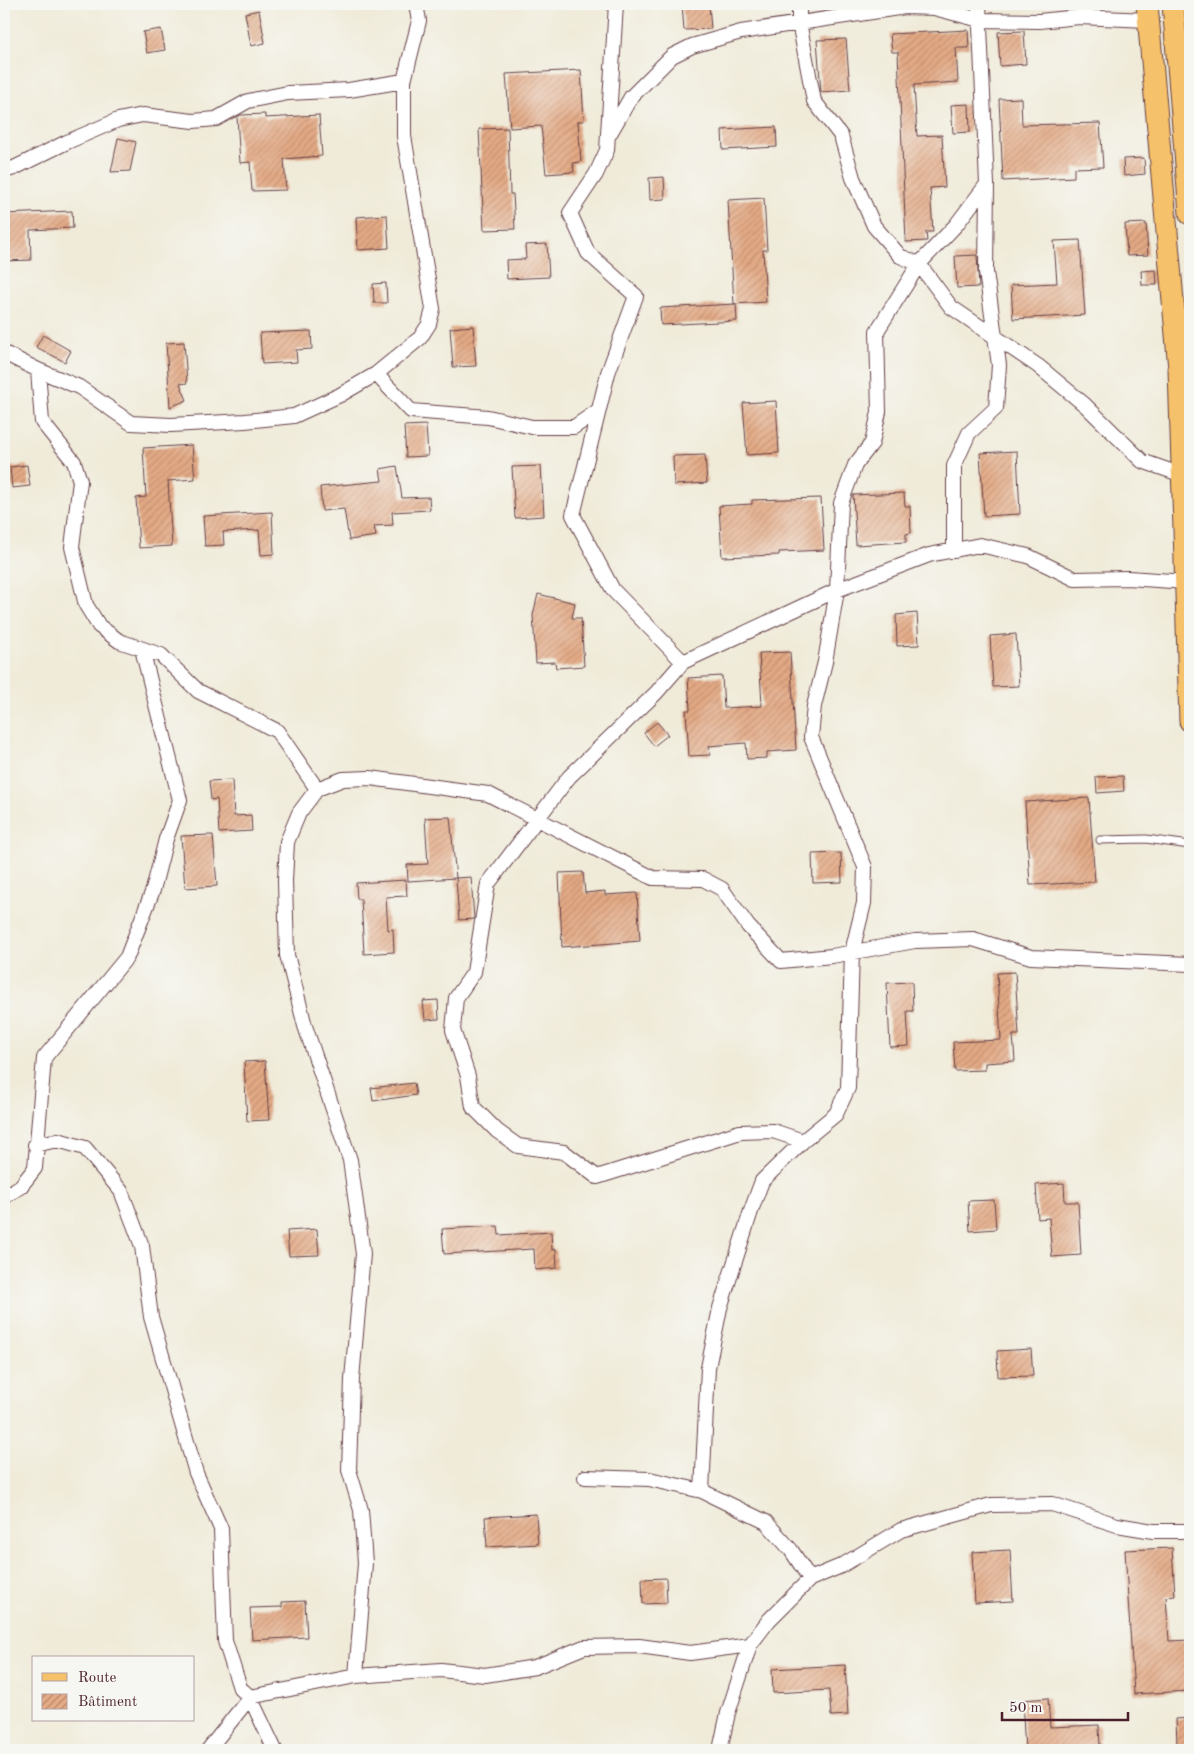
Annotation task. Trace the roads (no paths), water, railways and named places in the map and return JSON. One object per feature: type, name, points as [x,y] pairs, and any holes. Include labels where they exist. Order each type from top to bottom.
[{"type":"main road","points":[[1173,4],[1190,214]]},
{"type":"main road","points":[[1147,12],[1179,369],[1186,474],[1190,721]]},
{"type":"street","points":[[4,353],[38,370],[79,386],[131,423],[171,425],[294,416],[340,395],[394,362],[420,338],[430,324],[433,308],[404,136],[404,80],[419,21],[416,4]]},
{"type":"street","points":[[616,4],[607,150],[596,174],[570,213],[588,253],[636,296],[608,373],[574,515],[613,590],[683,662]]},
{"type":"street","points":[[799,4],[799,22],[814,101],[840,136],[853,178],[874,226],[900,256],[919,264],[952,307],[1038,366],[1085,405],[1142,461],[1186,474]]},
{"type":"street","points":[[954,550],[954,466],[969,433],[996,408],[999,365],[986,272],[987,184],[979,4]]},
{"type":"street","points":[[607,138],[631,97],[661,66],[678,52],[742,32],[905,7],[934,8],[980,20],[1039,21],[1147,12]]},
{"type":"street","points":[[4,171],[118,120],[143,115],[193,121],[216,119],[248,101],[288,93],[349,90],[404,80]]},
{"type":"street","points":[[702,1491],[708,1368],[720,1308],[762,1181],[802,1140],[836,1114],[848,1088],[852,952],[864,903],[865,868],[811,736],[814,706],[826,662],[837,590],[841,503],[856,465],[872,443],[878,412],[877,331],[919,264],[956,225],[987,184]]},
{"type":"street","points":[[38,370],[42,422],[74,462],[80,481],[72,547],[86,605],[99,626],[119,641],[161,655],[198,691],[277,730],[318,789]]},
{"type":"street","points":[[376,374],[411,411],[488,417],[532,427],[574,427],[599,410]]},
{"type":"street","points":[[802,1140],[773,1131],[740,1132],[597,1177],[564,1152],[518,1146],[497,1131],[473,1107],[468,1076],[454,1030],[456,998],[474,972],[488,884],[569,777],[656,693],[683,662],[837,590],[929,555],[980,545],[1028,556],[1075,579],[1128,578],[1188,582]]},
{"type":"street","points":[[4,1197],[21,1186],[34,1168],[44,1058],[127,957],[153,890],[166,839],[180,800],[142,649]]},
{"type":"street","points":[[356,1676],[366,1563],[361,1510],[349,1470],[352,1379],[364,1254],[350,1160],[305,1026],[287,955],[285,881],[287,842],[299,813],[318,789],[343,780],[370,778],[488,794],[535,820],[653,878],[703,879],[722,889],[748,926],[781,961],[852,952],[916,941],[973,939],[1031,956],[1190,964]]},
{"type":"street","points":[[35,1145],[58,1140],[85,1148],[122,1191],[142,1246],[151,1318],[196,1473],[221,1529],[225,1641],[240,1688],[250,1698],[275,1750]]},
{"type":"street","points":[[585,1477],[649,1479],[702,1491],[766,1522],[791,1550],[810,1579]]},
{"type":"street","points":[[720,1750],[728,1713],[750,1645],[769,1620],[810,1579],[841,1566],[901,1530],[991,1505],[1052,1504],[1117,1525],[1153,1531],[1190,1530]]},
{"type":"street","points":[[208,1750],[250,1698],[356,1676],[441,1670],[485,1675],[535,1667],[584,1647],[639,1646],[690,1653],[750,1645]]},
{"type":"lane","points":[[1100,840],[1146,839],[1190,845]]}]
